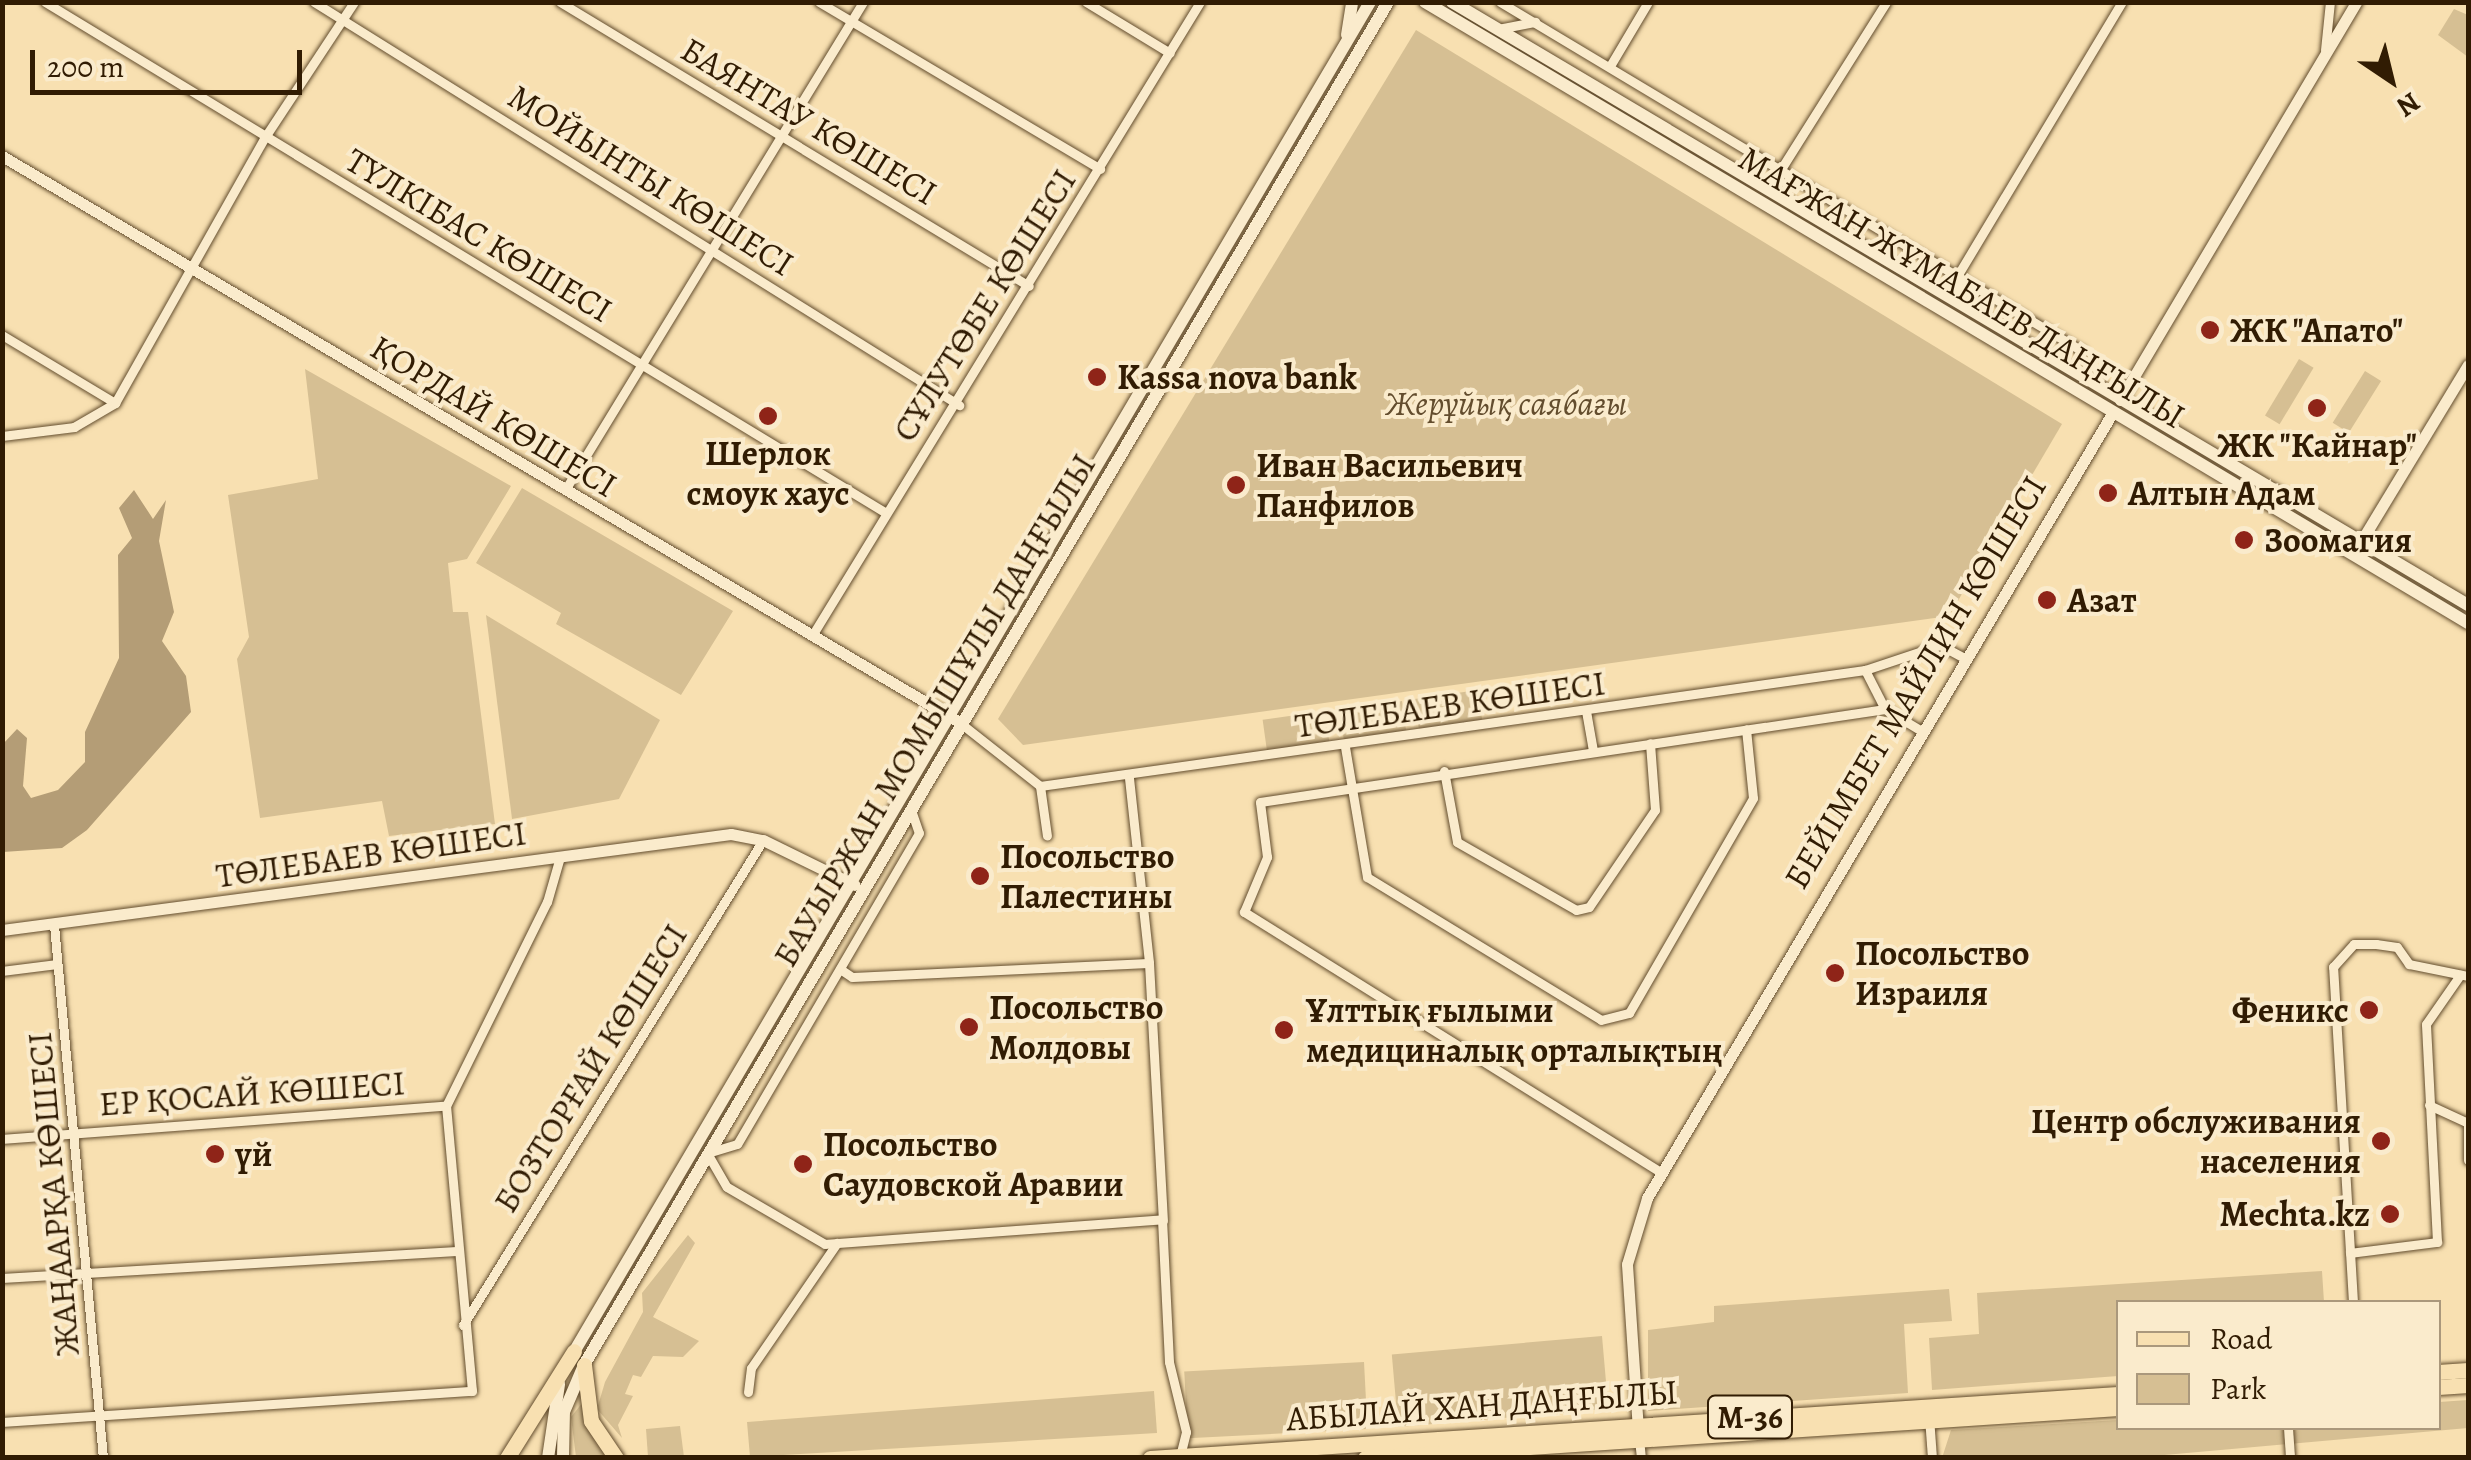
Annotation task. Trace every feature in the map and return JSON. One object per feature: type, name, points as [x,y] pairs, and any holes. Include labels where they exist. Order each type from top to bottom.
[{"type":"main road","points":[[1346,45],[1352,2]]},
{"type":"main road","name":"БАУЫРЖАН МОМЫШҰЛЫ ДАҢҒЫЛЫ","points":[[563,1458],[564,1412],[579,1359],[847,881],[1370,2]]},
{"type":"main road","name":"БАУЫРЖАН МОМЫШҰЛЫ ДАҢҒЫЛЫ","points":[[548,1458],[554,1396],[707,1153],[1388,2]]},
{"type":"main road","name":"МАҒЖАН ЖҰМАБАЕВ ДАҢҒЫЛЫ","points":[[1425,2],[2358,546],[2468,605]]},
{"type":"main road","name":"МАҒЖАН ЖҰМАБАЕВ ДАҢҒЫЛЫ","points":[[1452,2],[1955,300],[2116,406]]},
{"type":"main road","name":"МАҒЖАН ЖҰМАБАЕВ ДАҢҒЫЛЫ","points":[[2358,546],[2468,623]]},
{"type":"main road","points":[[507,1458],[579,1359]]},
{"type":"main road","points":[[579,1359],[591,1420],[616,1458]]},
{"type":"main road","points":[[2441,1372],[2468,1370]]},
{"type":"main road","points":[[2441,1387],[2468,1386]]},
{"type":"main road","name":"АБЫЛАЙ ХАН ДАҢҒЫЛЫ","points":[[1930,1413],[2116,1394]]},
{"type":"main road","name":"АБЫЛАЙ ХАН ДАҢҒЫЛЫ","points":[[1150,1458],[1930,1413],[2116,1408]]},
{"type":"main road","name":"АБЫЛАЙ ХАН ДАҢҒЫЛЫ","points":[[1365,1458],[1638,1431]]},
{"type":"street","name":"ТҮЛКІБАС КӨШЕСІ","points":[[45,2],[886,512]]},
{"type":"street","name":"МОЙЫНТЫ КӨШЕСІ","points":[[314,2],[959,404]]},
{"type":"street","points":[[2,436],[74,427],[115,403],[265,138],[354,2]]},
{"type":"street","name":"БАЯНТАУ КӨШЕСІ","points":[[560,2],[1029,286]]},
{"type":"street","points":[[819,2],[1100,169]]},
{"type":"street","points":[[565,490],[863,2]]},
{"type":"street","points":[[1086,2],[1170,53]]},
{"type":"street","name":"СҰЛУТӨБЕ КӨШЕСІ","points":[[812,634],[886,512],[959,404],[1200,2]]},
{"type":"street","points":[[1500,2],[1959,273],[2082,351]]},
{"type":"street","points":[[1610,66],[1648,2]]},
{"type":"street","points":[[1782,169],[1886,2]]},
{"type":"street","points":[[1955,300],[1959,273],[2122,2]]},
{"type":"street","points":[[2325,54],[2330,2]]},
{"type":"street","name":"БЕЙІМБЕТ МАЙЛИН КӨШЕСІ","points":[[1638,1431],[1627,1264],[1636,1222],[1920,730],[2356,2]]},
{"type":"street","points":[[1496,29],[1534,22]]},
{"type":"street","name":"ҚОРДАЙ КӨШЕСІ","points":[[2,156],[959,722]]},
{"type":"street","points":[[2,335],[115,403]]},
{"type":"street","points":[[2358,546],[2468,365]]},
{"type":"street","name":"ТӨЛЕБАЕВ КӨШЕСІ","points":[[1040,786],[1129,778],[1866,670],[1940,645],[1963,658]]},
{"type":"street","points":[[1866,670],[1886,709],[1920,730]]},
{"type":"street","points":[[1662,1172],[1244,912],[1267,858],[1263,797],[1886,709]]},
{"type":"street","points":[[1586,711],[1592,750]]},
{"type":"street","points":[[959,722],[1040,786],[1047,836]]},
{"type":"street","points":[[1345,747],[1367,876],[1601,1020],[1629,1013],[1753,798],[1746,728]]},
{"type":"street","points":[[1444,771],[1457,842],[1576,910],[1589,907],[1655,810],[1650,743]]},
{"type":"street","points":[[1129,778],[1150,963],[1169,1362],[1184,1404],[1180,1457]]},
{"type":"street","points":[[910,808],[919,834],[840,970],[737,1144],[707,1153],[726,1187],[825,1244],[1163,1220]]},
{"type":"street","name":"ТӨЛЕБАЕВ КӨШЕСІ","points":[[2,930],[560,857],[746,838],[762,840],[864,890]]},
{"type":"street","name":"БОЗТОРҒАЙ КӨШЕСІ","points":[[463,1325],[762,840]]},
{"type":"street","points":[[2,1422],[472,1391],[456,1251],[446,1106],[547,902],[560,857]]},
{"type":"street","name":"ЖАҢААРҚА КӨШЕСІ","points":[[54,925],[78,1134],[103,1458]]},
{"type":"street","points":[[2350,1253],[2438,1242],[2426,1024],[2464,976],[2409,964],[2397,947],[2354,944],[2340,952],[2333,967],[2336,1048],[2353,1300]]},
{"type":"street","points":[[840,970],[852,978],[1150,963]]},
{"type":"street","points":[[2,971],[58,964]]},
{"type":"street","points":[[2429,1104],[2468,1123],[2468,1160]]},
{"type":"street","name":"ЕР ҚОСАЙ КӨШЕСІ","points":[[2,1140],[446,1106]]},
{"type":"street","points":[[748,1392],[752,1368],[838,1243]]},
{"type":"street","points":[[2,1278],[456,1251]]},
{"type":"street","points":[[1930,1413],[1932,1458]]},
{"type":"street","points":[[2288,1430],[2290,1458]]},
{"type":"street","points":[[1638,1431],[1642,1458]]},
{"type":"green space","points":[[2454,9],[2468,15],[2468,57],[2438,35]]},
{"type":"green space","name":"Жерұйық саябағы","points":[[1416,30],[2062,424],[1949,616],[1023,745],[998,719]]},
{"type":"green space","points":[[2299,359],[2314,368],[2280,424],[2265,416]]},
{"type":"green space","points":[[305,369],[511,486],[467,559],[448,563],[453,612],[468,612],[495,824],[389,836],[382,801],[260,818],[237,659],[249,637],[228,495],[318,479]]},
{"type":"green space","points":[[2365,371],[2381,381],[2349,433],[2333,423]]},
{"type":"green space","points":[[522,488],[733,611],[681,695],[556,624],[561,613],[476,563]]},
{"type":"green space","points":[[486,615],[660,720],[619,799],[512,819]]},
{"type":"green space","points":[[1478,690],[1483,724],[1419,733],[1415,699]]},
{"type":"green space","points":[[1402,701],[1407,735],[1344,743],[1340,710]]},
{"type":"green space","points":[[1325,711],[1330,745],[1267,753],[1263,720]]},
{"type":"green space","points":[[688,1235],[695,1243],[653,1317],[699,1341],[683,1357],[653,1356],[641,1377],[633,1375],[625,1394],[633,1396],[618,1425],[622,1438],[597,1409],[605,1382],[643,1312],[642,1293]]},
{"type":"green space","points":[[2322,1271],[2324,1300],[2116,1300],[2116,1376],[1932,1390],[1929,1338],[1979,1334],[1977,1293]]},
{"type":"green space","points":[[1949,1289],[1952,1321],[1904,1324],[1908,1393],[1648,1411],[1648,1330],[1714,1322],[1714,1306]]},
{"type":"green space","points":[[1602,1336],[1608,1409],[1398,1427],[1392,1354]]},
{"type":"green space","points":[[1364,1362],[1368,1429],[1188,1438],[1184,1371]]},
{"type":"green space","points":[[1154,1391],[1157,1433],[750,1457],[747,1422]]},
{"type":"green space","points":[[2468,1400],[2468,1428],[2142,1457],[1942,1458],[1951,1430],[2116,1420],[2116,1430],[2441,1430],[2441,1402]]},
{"type":"green space","points":[[583,1402],[607,1457],[576,1457],[571,1417]]},
{"type":"green space","points":[[680,1426],[684,1457],[648,1457],[646,1429]]},
{"type":"shaded area","points":[[134,490],[153,519],[166,500],[159,541],[174,612],[162,641],[186,676],[191,712],[87,830],[62,848],[3,852],[3,744],[17,729],[27,738],[23,786],[31,798],[58,790],[85,762],[85,732],[119,658],[118,555],[132,538],[119,508]]},
{"type":"place","name":"ЖК \"Апато\"","points":[[2210,330]]},
{"type":"place","name":"Kassa nova bank","points":[[1097,377]]},
{"type":"place","name":"ЖК \"Кайнар\"","points":[[2317,408]]},
{"type":"place","name":"Шерлок смоук хаус","points":[[768,416]]},
{"type":"place","name":"Иван Васильевич Панфилов","points":[[1236,485]]},
{"type":"place","name":"Алтын Адам","points":[[2108,493]]},
{"type":"place","name":"Зоомагия","points":[[2244,540]]},
{"type":"place","name":"Азат","points":[[2047,600]]},
{"type":"place","name":"Посольство Палестины","points":[[980,876]]},
{"type":"place","name":"Посольство Израиля","points":[[1835,973]]},
{"type":"place","name":"Феникс","points":[[2369,1010]]},
{"type":"place","name":"Посольство Молдовы","points":[[969,1027]]},
{"type":"place","name":"Ұлттық ғылыми медициналық орталықтың","points":[[1284,1030]]},
{"type":"place","name":"Центр обслуживания населения","points":[[2381,1141]]},
{"type":"place","name":"үй","points":[[215,1154]]},
{"type":"place","name":"Посольство Саудовской Аравии","points":[[803,1164]]},
{"type":"place","name":"Mechta.kz","points":[[2390,1214]]}]
